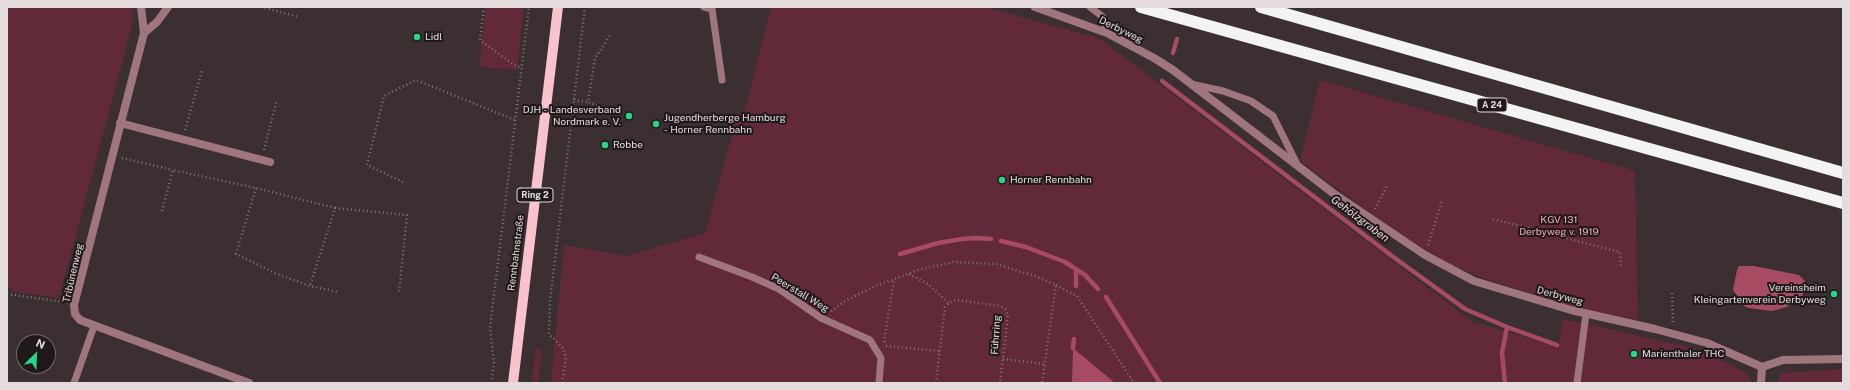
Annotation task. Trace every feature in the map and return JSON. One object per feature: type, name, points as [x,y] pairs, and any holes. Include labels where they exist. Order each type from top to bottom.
[{"type":"highway","name":"A 24","points":[[1141,7],[1843,203]]},
{"type":"highway","points":[[1261,7],[1843,173]]},
{"type":"main road","name":"Rennbahnstraße","points":[[513,383],[558,7]]},
{"type":"street","name":"Tribünenweg","points":[[141,7],[144,33],[74,304],[75,314],[80,320],[94,326],[249,383]]},
{"type":"street","points":[[144,33],[157,22],[168,7]]},
{"type":"street","name":"Derbyweg","points":[[1035,7],[1107,32],[1154,58],[1191,84],[1299,167],[1370,219],[1425,255],[1474,281],[1505,292],[1586,314],[1707,343],[1762,367]]},
{"type":"street","points":[[120,123],[266,161]]},
{"type":"street","points":[[1761,383],[1762,367],[1783,360],[1843,359]]},
{"type":"lane","points":[[704,7],[712,9],[722,80]]},
{"type":"lane","points":[[1090,7],[1103,17],[1107,32]]},
{"type":"lane","name":"Derbyweg","points":[[1191,84],[1223,91],[1251,100],[1273,116],[1299,167]]},
{"type":"lane","name":"Peerstall Weg","points":[[698,258],[752,277],[779,289],[821,318],[870,340],[881,358],[879,383]]},
{"type":"lane","points":[[1577,383],[1586,314]]},
{"type":"lane","points":[[74,383],[94,326]]},
{"type":"path","points":[[261,7],[299,17]]},
{"type":"path","points":[[484,7],[480,40],[514,65],[521,68]]},
{"type":"path","points":[[492,383],[494,362],[490,328],[529,7]]},
{"type":"path","points":[[562,383],[566,358],[563,348],[549,334],[550,300],[585,7]]},
{"type":"path","points":[[588,102],[596,58],[610,36]]},
{"type":"path","points":[[182,139],[202,71]]},
{"type":"path","points":[[403,182],[367,165],[384,96],[416,80],[515,120]]},
{"type":"path","points":[[266,161],[277,100]]},
{"type":"path","points":[[574,100],[588,102],[621,115]]},
{"type":"path","points":[[112,156],[256,188],[335,208],[407,215],[399,293]]},
{"type":"path","points":[[162,211],[173,170]]},
{"type":"path","points":[[1370,219],[1387,186]]},
{"type":"path","points":[[256,188],[236,254],[275,273],[310,286],[338,292]]},
{"type":"path","points":[[1425,255],[1442,201]]},
{"type":"path","points":[[310,286],[335,208]]},
{"type":"path","points":[[1493,219],[1620,252],[1621,267]]},
{"type":"path","points":[[821,318],[847,300],[918,270],[953,262],[996,264],[1035,276],[1076,296],[1134,383]]},
{"type":"path","points":[[908,274],[928,284],[948,303],[945,307],[936,383]]},
{"type":"path","points":[[894,280],[883,346],[940,352]]},
{"type":"path","points":[[1042,383],[1056,285]]},
{"type":"path","points":[[1672,293],[1673,334]]},
{"type":"path","points":[[7,294],[74,304]]},
{"type":"path","name":"Führring","points":[[948,303],[957,300],[1000,306],[1005,309],[1008,314],[1000,383]]},
{"type":"path","points":[[1003,359],[1044,364]]},
{"type":"green space","points":[[7,7],[132,7],[132,26],[59,298],[11,291],[12,287],[7,287]]},
{"type":"green space","points":[[486,7],[524,7],[517,70],[479,67]]},
{"type":"green space","name":"Horner Rennbahn","points":[[771,7],[984,7],[1099,38],[1473,322],[1559,347],[1562,319],[1592,325],[1692,348],[1725,361],[1746,373],[1753,383],[551,383],[564,245],[627,256],[705,233],[738,113],[744,113]]},
{"type":"green space","name":"KGV 131 Derbyweg v. 1919","points":[[1320,80],[1635,171],[1638,320],[1574,307],[1477,276],[1438,258],[1368,211],[1300,161]]},
{"type":"green space","points":[[536,347],[542,352],[538,383],[532,383]]},
{"type":"green space","points":[[1843,369],[1843,383],[1777,383],[1781,373]]},
{"type":"shaded area","points":[[1739,266],[1754,266],[1799,275],[1805,281],[1806,288],[1801,298],[1787,307],[1772,311],[1749,308],[1744,306],[1733,290]]},
{"type":"shaded area","points":[[1073,348],[1115,383],[1072,383]]},
{"type":"waterway","name":"Gehölzgraben","points":[[1173,53],[1177,39]]},
{"type":"waterway","name":"Gehölzgraben","points":[[1162,81],[1392,256],[1465,309],[1507,327],[1502,353],[1505,383]]},
{"type":"waterway","points":[[900,254],[938,243],[962,239],[991,239]]},
{"type":"waterway","points":[[1001,241],[1026,247],[1065,262],[1085,275],[1098,289]]},
{"type":"waterway","points":[[1076,270],[1076,286]]},
{"type":"waterway","points":[[1106,297],[1160,383]]},
{"type":"waterway","points":[[1507,327],[1557,345]]},
{"type":"waterway","points":[[1073,348],[1074,339]]},
{"type":"place","name":"Lidl","points":[[417,37]]},
{"type":"place","name":"DJH - Landesverband Nordmark e. V.","points":[[629,116]]},
{"type":"place","name":"Jugendherberge Hamburg - Horner Rennbahn","points":[[656,124]]},
{"type":"place","name":"Robbe","points":[[605,145]]},
{"type":"place","name":"Horner Rennbahn","points":[[1002,180]]},
{"type":"place","name":"Vereinsheim Kleingartenverein Derbyweg","points":[[1834,294]]},
{"type":"place","name":"Marienthaler THC","points":[[1634,354]]}]
